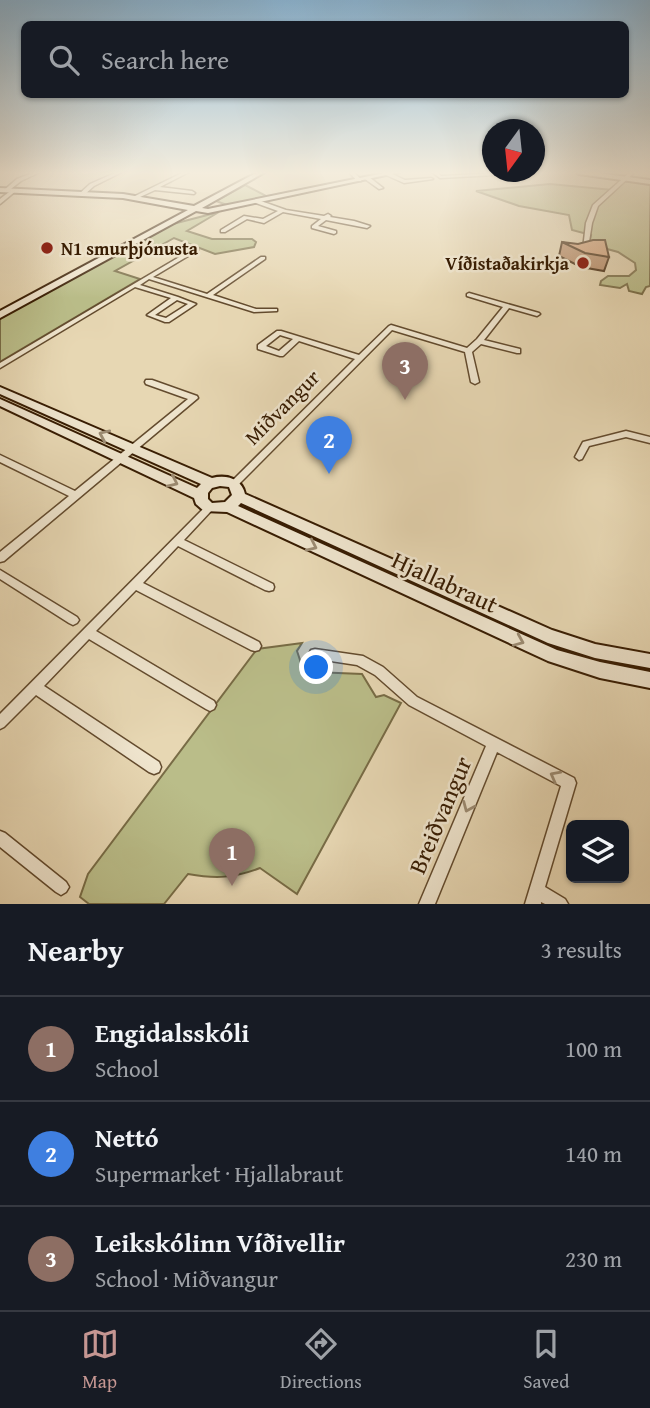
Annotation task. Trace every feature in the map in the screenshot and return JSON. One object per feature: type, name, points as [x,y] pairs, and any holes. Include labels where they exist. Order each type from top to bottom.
[{"type":"main road","points":[[0,308],[173,214]]},
{"type":"main road","points":[[0,315],[164,224],[176,214]]},
{"type":"main road","points":[[164,224],[200,214]]},
{"type":"main road","points":[[0,390],[211,483],[227,481],[234,496],[209,508],[202,504],[200,495]]},
{"type":"main road","points":[[0,402],[200,495]]},
{"type":"main road","points":[[200,495],[211,483]]},
{"type":"main road","name":"Hjallabraut","points":[[234,496],[548,636],[595,651],[650,660]]},
{"type":"main road","name":"Hjallabraut","points":[[234,496],[554,656],[629,677],[650,680]]},
{"type":"main road","points":[[629,677],[650,691]]},
{"type":"street","points":[[223,231],[246,217],[264,221],[276,214]]},
{"type":"street","points":[[314,214],[367,226]]},
{"type":"street","points":[[585,248],[593,214]]},
{"type":"street","points":[[328,216],[314,227],[334,232]]},
{"type":"street","points":[[0,366],[195,250]]},
{"type":"street","points":[[208,296],[263,258]]},
{"type":"street","points":[[148,277],[256,311],[275,310]]},
{"type":"street","points":[[135,285],[176,298],[193,304],[167,321],[150,316],[176,298]]},
{"type":"street","points":[[469,295],[537,314]]},
{"type":"street","points":[[475,383],[468,351],[480,341],[507,306]]},
{"type":"street","name":"Miðvangur","points":[[234,496],[360,358],[395,324],[468,351]]},
{"type":"street","name":"Miðvangur","points":[[298,338],[360,358]]},
{"type":"street","points":[[480,341],[517,351]]},
{"type":"street","points":[[0,558],[194,398],[149,382]]},
{"type":"street","points":[[579,457],[586,444],[626,434],[650,440]]},
{"type":"street","points":[[0,458],[76,496]]},
{"type":"street","points":[[0,723],[209,508]]},
{"type":"street","points":[[178,542],[269,587]]},
{"type":"street","points":[[0,574],[74,620]]},
{"type":"street","points":[[136,585],[255,646]]},
{"type":"street","points":[[89,633],[210,705]]},
{"type":"street","name":"Breiðvangur","points":[[315,654],[359,660],[379,671],[396,689],[413,701],[569,783],[535,897],[559,904]]},
{"type":"street","points":[[35,687],[154,767]]},
{"type":"street","name":"Breiðvangur","points":[[427,904],[494,744]]},
{"type":"street","points":[[0,838],[61,887]]},
{"type":"green space","points":[[215,214],[187,231],[212,239],[252,239],[256,242],[254,247],[215,254],[174,238],[115,271],[140,279],[0,362],[0,317],[169,225]]},
{"type":"green space","points":[[564,214],[650,214],[650,286],[646,287],[642,294],[629,291],[627,284],[620,288],[600,285],[608,276],[629,276],[636,270],[635,263],[618,252],[589,244],[591,235],[572,230],[569,215]]},
{"type":"green space","points":[[302,643],[297,651],[302,666],[314,672],[362,674],[376,697],[384,695],[401,703],[297,894],[260,868],[225,877],[188,874],[164,904],[89,904],[80,897],[88,874],[257,649]]},
{"type":"building","points":[[605,240],[609,257],[585,253],[562,242],[578,244]]},
{"type":"place","name":"N1 smurþjónusta","points":[[47,248]]},
{"type":"place","name":"Víðistaðakirkja","points":[[583,263]]},
{"type":"place","name":"Leikskólinn Víðivellir","points":[[405,400]]},
{"type":"place","name":"Nettó","points":[[329,474]]},
{"type":"place","name":"Engidalsskóli","points":[[232,886]]}]
